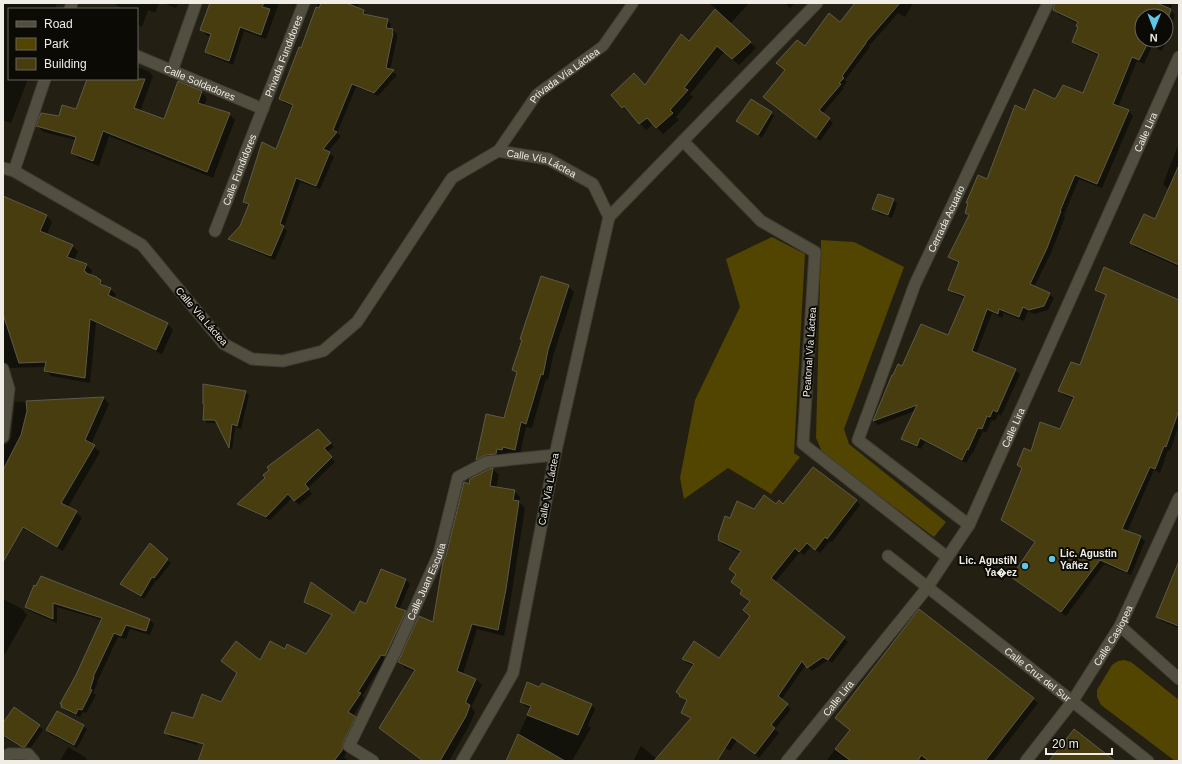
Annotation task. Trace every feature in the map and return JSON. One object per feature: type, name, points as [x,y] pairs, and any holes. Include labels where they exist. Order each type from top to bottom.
[{"type":"street","points":[[172,70],[196,3]]},
{"type":"street","name":"Privada Fundidores","points":[[263,109],[304,3]]},
{"type":"street","points":[[609,217],[817,3]]},
{"type":"street","name":"Cerrada Acuario","points":[[969,525],[858,440],[915,284],[1048,3]]},
{"type":"street","name":"Calle Soldadores","points":[[138,56],[263,109]]},
{"type":"street","name":"Calle Lira","points":[[787,761],[927,588],[969,525],[1179,57]]},
{"type":"street","points":[[8,170],[45,80]]},
{"type":"street","name":"Calle Fundidores","points":[[215,230],[263,109]]},
{"type":"street","name":"Peatonal Vía Láctea","points":[[683,141],[761,221],[815,252],[803,444],[947,557]]},
{"type":"street","name":"Calle Vía Láctea","points":[[8,170],[142,245],[224,344],[252,360],[283,362],[323,351],[357,322],[452,178],[498,151],[548,159],[593,184],[609,217],[555,455],[513,673],[462,761]]},
{"type":"street","points":[[3,369],[9,389],[3,437]]},
{"type":"street","name":"Calle Juan Escutia","points":[[373,761],[349,746],[396,650],[439,554],[458,477],[487,462],[555,455]]},
{"type":"street","name":"Calle Casiopea","points":[[1026,761],[1072,702],[1120,626],[1179,498]]},
{"type":"street","name":"Calle Cruz del Sur","points":[[888,556],[1148,761]]},
{"type":"street","points":[[1120,626],[1179,679]]},
{"type":"street","points":[[3,759],[9,754],[28,754],[34,761]]},
{"type":"lane","name":"Privada Vía Láctea","points":[[498,151],[537,94],[603,46],[633,3]]},
{"type":"green space","points":[[772,237],[805,254],[794,453],[800,457],[771,494],[728,468],[684,499],[680,478],[695,400],[740,307],[726,259]]},
{"type":"green space","points":[[821,240],[854,242],[904,267],[844,429],[849,444],[946,522],[934,537],[823,454],[816,438]]},
{"type":"green space","points":[[1124,660],[1131,662],[1179,700],[1179,761],[1175,761],[1101,705],[1097,697],[1097,690],[1112,665],[1118,661]]},
{"type":"building","points":[[210,3],[264,3],[262,7],[270,9],[261,35],[240,27],[229,61],[205,52],[211,34],[200,30]]},
{"type":"building","points":[[321,3],[346,3],[364,10],[363,14],[388,19],[386,28],[393,29],[393,33],[386,68],[394,70],[374,93],[352,84],[333,130],[337,132],[323,149],[330,152],[316,186],[296,178],[280,224],[284,226],[271,256],[228,239],[240,226],[249,204],[243,202],[262,142],[276,149],[293,105],[279,99],[299,47],[301,48],[316,7],[319,8]]},
{"type":"building","points":[[855,3],[900,3],[866,42],[842,76],[844,78],[839,83],[841,84],[819,110],[830,118],[816,138],[763,97],[785,70],[776,63],[797,40],[805,46],[829,13],[840,22]]},
{"type":"building","points":[[1055,3],[1157,3],[1169,8],[1134,8],[1134,48],[1145,48],[1139,60],[1132,57],[1113,104],[1129,110],[1097,184],[1075,175],[1047,248],[1030,284],[1050,293],[1044,306],[1029,310],[1023,307],[1019,317],[999,309],[998,314],[987,309],[972,351],[1016,369],[997,412],[993,410],[990,417],[987,416],[982,429],[978,428],[962,460],[920,438],[917,446],[901,439],[917,405],[873,421],[892,375],[898,364],[902,366],[921,324],[948,335],[965,296],[948,290],[959,262],[948,257],[969,215],[965,213],[968,203],[966,203],[978,175],[987,179],[1015,105],[1025,110],[1034,89],[1055,99],[1063,85],[1083,93],[1099,54],[1072,42],[1078,27],[1076,26],[1078,22],[1053,10]]},
{"type":"building","points":[[715,9],[751,42],[732,59],[717,46],[684,88],[688,90],[670,110],[673,113],[656,128],[647,118],[639,124],[624,106],[622,108],[611,95],[634,73],[645,85],[681,34],[689,41]]},
{"type":"building","points":[[145,79],[134,108],[164,119],[178,81],[202,91],[198,103],[230,113],[207,172],[103,131],[93,161],[71,153],[76,137],[36,126],[41,113],[59,116],[62,105],[76,109],[87,80]]},
{"type":"building","points":[[751,99],[772,112],[758,135],[736,121]]},
{"type":"building","points":[[1179,165],[1179,265],[1130,243],[1144,214],[1155,219]]},
{"type":"building","points":[[878,194],[894,199],[888,215],[872,209]]},
{"type":"building","points":[[3,196],[47,215],[40,231],[73,245],[67,257],[87,264],[84,271],[86,273],[101,280],[100,284],[111,288],[108,295],[168,323],[156,350],[90,319],[85,378],[44,371],[46,362],[19,363],[3,314]]},
{"type":"building","points":[[1104,267],[1179,300],[1179,410],[1166,447],[1164,446],[1155,469],[1150,467],[1122,529],[1141,536],[1127,572],[1100,560],[1061,612],[1011,577],[1035,542],[1001,520],[1022,468],[1017,465],[1024,448],[1031,451],[1040,422],[1060,429],[1074,397],[1058,391],[1071,362],[1080,365],[1091,336],[1106,295],[1095,290]]},
{"type":"building","points":[[541,276],[569,285],[548,350],[543,375],[541,374],[526,424],[521,422],[515,450],[503,447],[502,450],[497,449],[496,454],[486,455],[476,460],[486,414],[504,418],[517,372],[512,370],[522,340],[520,339]]},
{"type":"building","points":[[203,384],[246,391],[237,426],[232,424],[229,448],[215,420],[203,420]]},
{"type":"building","points":[[104,397],[85,440],[95,445],[61,503],[77,511],[57,547],[23,527],[3,562],[3,470],[21,435],[27,411],[26,401]]},
{"type":"building","points":[[318,429],[331,443],[324,448],[332,457],[305,484],[309,489],[294,501],[288,494],[266,517],[237,504],[265,478],[263,475],[269,470],[267,467]]},
{"type":"building","points":[[813,467],[857,500],[827,539],[825,537],[815,550],[807,543],[799,552],[795,548],[771,578],[845,637],[828,660],[823,657],[807,668],[802,661],[778,696],[788,704],[771,725],[775,728],[755,754],[732,737],[717,761],[654,761],[691,718],[681,713],[687,700],[679,696],[680,695],[676,692],[694,664],[682,659],[694,641],[719,658],[750,616],[743,610],[750,601],[740,594],[742,590],[731,582],[736,574],[729,569],[741,551],[718,540],[725,516],[730,518],[737,501],[754,509],[764,495],[776,504],[779,500],[783,504]]},
{"type":"building","points":[[493,468],[490,486],[515,490],[513,500],[519,501],[506,589],[498,630],[472,624],[457,671],[476,679],[466,701],[466,703],[470,705],[466,716],[440,761],[423,761],[379,728],[415,670],[398,662],[419,616],[433,622],[443,562],[446,556],[464,482],[469,484],[470,479]]},
{"type":"building","points":[[150,543],[168,559],[154,578],[152,577],[141,596],[120,584]]},
{"type":"building","points":[[1179,561],[1179,626],[1156,617]]},
{"type":"building","points":[[381,569],[406,579],[395,607],[406,611],[385,656],[381,655],[358,692],[361,693],[348,712],[356,717],[343,743],[343,749],[334,761],[198,761],[204,744],[164,733],[172,712],[193,718],[202,694],[221,702],[237,673],[221,661],[236,641],[260,660],[270,641],[285,649],[287,644],[306,654],[332,615],[304,602],[311,582],[354,613],[360,601],[366,604]]},
{"type":"building","points":[[41,576],[150,619],[146,631],[126,625],[121,636],[114,633],[93,677],[90,689],[92,690],[82,710],[78,709],[76,714],[61,707],[62,704],[60,704],[76,675],[102,618],[53,603],[53,619],[25,607],[34,585],[36,586]]},
{"type":"building","points":[[919,609],[1034,698],[985,761],[929,761],[921,755],[918,761],[851,761],[835,749],[850,730],[835,718]]},
{"type":"building","points":[[527,682],[539,687],[542,683],[592,704],[578,735],[527,715],[531,706],[520,702]]},
{"type":"building","points":[[14,707],[40,725],[25,747],[22,747],[3,735],[3,723]]},
{"type":"building","points":[[57,711],[84,725],[74,745],[46,730]]},
{"type":"building","points":[[1074,729],[1115,761],[1049,761]]},
{"type":"building","points":[[518,734],[565,761],[506,761]]},
{"type":"place","name":"Lic. Agustin Yañez","points":[[1052,559]]},
{"type":"place","name":"Lic. AgustiN Ya�ez","points":[[1025,566]]}]
